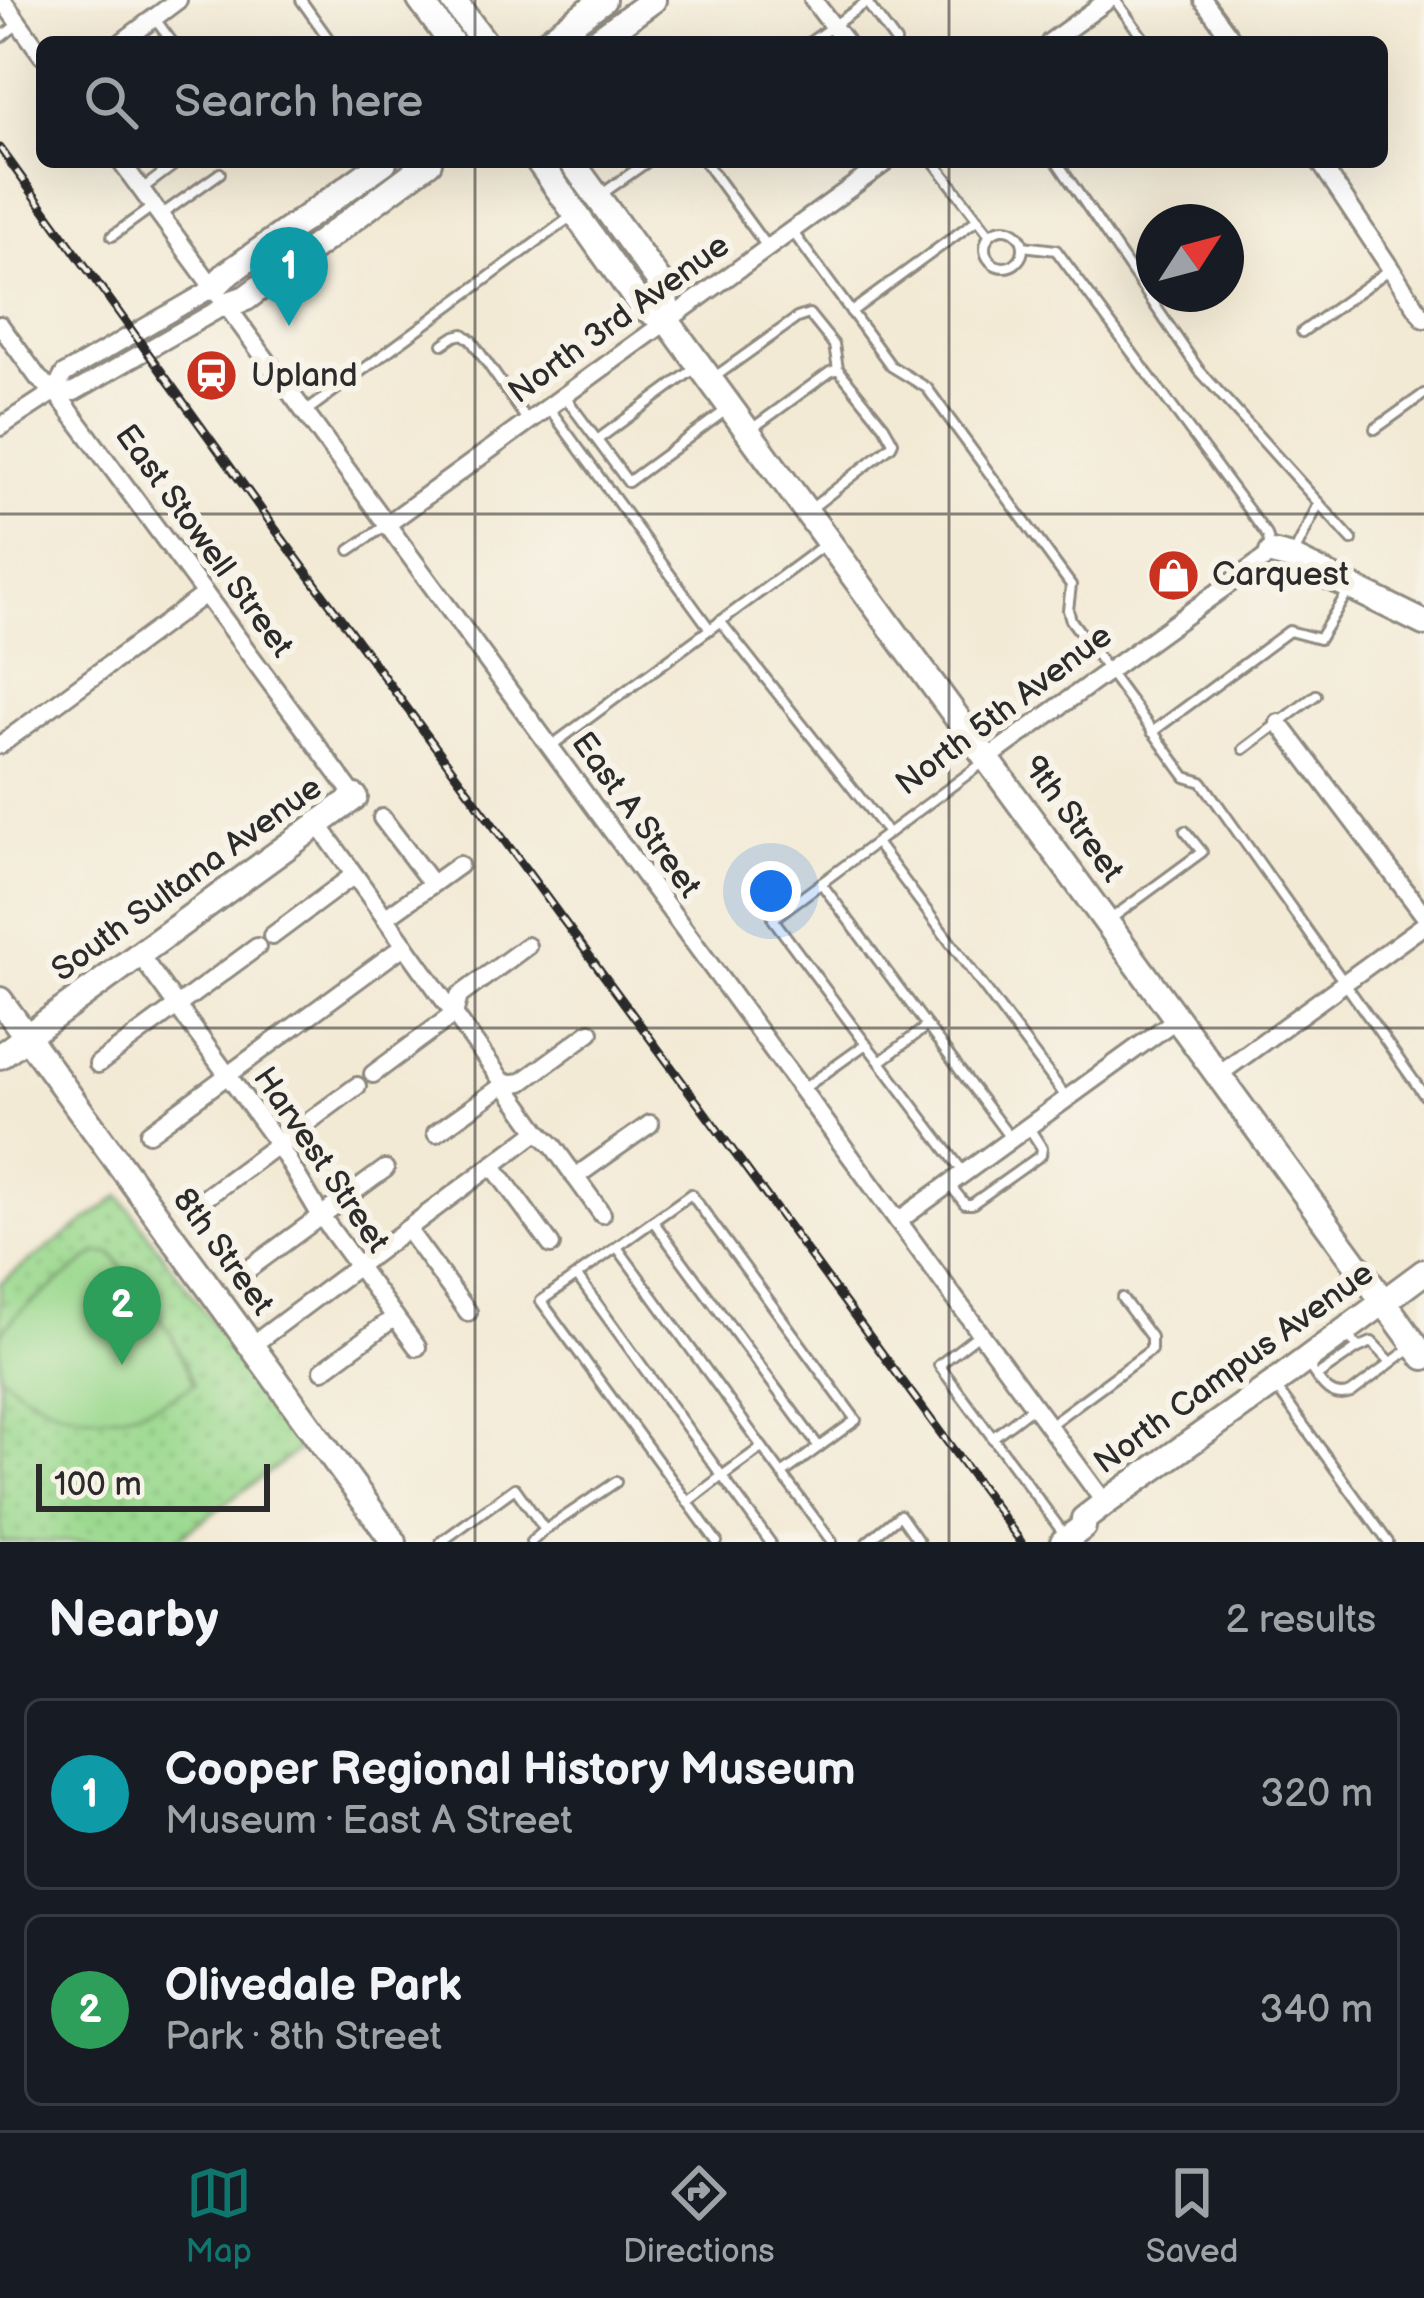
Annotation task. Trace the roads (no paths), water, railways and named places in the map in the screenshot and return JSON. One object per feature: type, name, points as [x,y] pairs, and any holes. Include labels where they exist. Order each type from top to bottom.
[{"type":"street","points":[[2,0],[36,47]]},
{"type":"street","points":[[130,36],[178,0]]},
{"type":"street","points":[[420,0],[447,36]]},
{"type":"street","points":[[453,0],[480,36]]},
{"type":"street","points":[[554,36],[603,0]]},
{"type":"street","points":[[603,36],[653,0]]},
{"type":"street","points":[[1059,36],[1111,0]]},
{"type":"street","points":[[1203,0],[1230,36]]},
{"type":"street","points":[[816,1],[839,35]]},
{"type":"street","name":"East A Street","points":[[125,168],[1105,1503]]},
{"type":"street","points":[[219,297],[227,274],[376,168]]},
{"type":"street","points":[[0,427],[55,391],[64,374],[219,297],[246,298],[421,168]]},
{"type":"street","name":"9th Street","points":[[543,168],[641,306],[668,322],[1419,1351]]},
{"type":"street","name":"9th Street","points":[[576,168],[664,288],[668,322]]},
{"type":"street","name":"North 3rd Avenue","points":[[386,525],[878,168]]},
{"type":"street","points":[[1324,168],[1424,319]]},
{"type":"street","name":"East Stowell Street","points":[[0,325],[39,379],[55,391],[355,797]]},
{"type":"street","points":[[1282,555],[1424,623]]},
{"type":"street","name":"North 5th Avenue","points":[[988,758],[1106,671],[1282,555]]},
{"type":"street","points":[[0,745],[205,594]]},
{"type":"street","points":[[1279,723],[1424,915]]},
{"type":"street","name":"South Sultana Avenue","points":[[0,1056],[355,797]]},
{"type":"street","points":[[382,818],[432,884]]},
{"type":"street","points":[[318,824],[602,1214]]},
{"type":"street","points":[[385,918],[459,865]]},
{"type":"street","points":[[98,1064],[355,875]]},
{"type":"street","points":[[1219,1074],[1424,925]]},
{"type":"street","points":[[149,1133],[405,945]]},
{"type":"street","points":[[373,1074],[454,1014],[459,996],[527,946]]},
{"type":"street","name":"Harvest Street","points":[[139,954],[278,1144],[321,1216],[417,1347]]},
{"type":"street","name":"8th Street","points":[[0,1000],[394,1542]]},
{"type":"street","points":[[898,1221],[1178,1018]]},
{"type":"street","points":[[436,1133],[505,1084],[522,1082],[590,1032]]},
{"type":"street","points":[[200,1201],[357,1086]]},
{"type":"street","points":[[575,1177],[650,1124]]},
{"type":"street","points":[[251,1346],[538,1131]]},
{"type":"street","points":[[493,1166],[551,1245]]},
{"type":"street","points":[[243,1273],[385,1169]]},
{"type":"street","points":[[407,1229],[468,1312]]},
{"type":"street","name":"North Campus Avenue","points":[[1063,1533],[1273,1384],[1311,1369],[1424,1272]]},
{"type":"street","points":[[323,1370],[395,1317]]},
{"type":"lane","points":[[302,0],[328,36]]},
{"type":"lane","points":[[1111,0],[1141,36]]},
{"type":"lane","points":[[839,35],[868,1],[892,36]]},
{"type":"lane","points":[[154,19],[167,36]]},
{"type":"lane","points":[[0,38],[19,23]]},
{"type":"lane","points":[[141,190],[170,168]]},
{"type":"lane","points":[[304,413],[638,168]]},
{"type":"lane","points":[[709,168],[768,248]]},
{"type":"lane","points":[[939,168],[990,235]]},
{"type":"lane","points":[[1061,168],[1199,370],[1352,540]]},
{"type":"lane","points":[[112,236],[220,173]]},
{"type":"lane","points":[[851,312],[978,219]]},
{"type":"lane","points":[[1006,229],[1018,235],[1023,246],[1016,262],[998,266],[986,252],[990,235],[1006,229]]},
{"type":"lane","points":[[791,231],[891,366],[926,388],[1071,585],[1068,615],[1106,671],[1186,777],[1202,782],[1424,1095]]},
{"type":"lane","points":[[1023,246],[1056,250],[1282,555],[1318,503]]},
{"type":"lane","points":[[1302,332],[1389,269]]},
{"type":"lane","points":[[596,440],[809,314],[834,345],[838,369],[892,442],[807,512]]},
{"type":"lane","points":[[443,344],[464,334],[471,340],[528,422]]},
{"type":"lane","points":[[748,431],[838,369]]},
{"type":"lane","points":[[1375,429],[1424,394]]},
{"type":"lane","points":[[564,396],[628,482],[730,407]]},
{"type":"lane","points":[[548,407],[710,629]]},
{"type":"lane","points":[[350,550],[386,525]]},
{"type":"lane","points":[[549,747],[829,541]]},
{"type":"lane","points":[[1152,732],[1289,632],[1319,639],[1351,586]]},
{"type":"lane","points":[[720,621],[888,833]]},
{"type":"lane","points":[[1244,749],[1316,695]]},
{"type":"lane","name":"North 5th Avenue","points":[[866,1044],[773,919],[988,758]]},
{"type":"lane","points":[[1107,922],[1202,852],[1185,831]]},
{"type":"lane","points":[[876,843],[1067,1099]]},
{"type":"lane","points":[[821,883],[1011,1139]]},
{"type":"lane","points":[[880,1062],[927,1026]]},
{"type":"lane","points":[[802,1090],[866,1044],[956,1178],[965,1204],[972,1204],[1041,1155],[1042,1148],[1028,1127]]},
{"type":"lane","points":[[717,1542],[541,1301],[691,1194],[856,1420],[782,1474]]},
{"type":"lane","points":[[653,1221],[819,1447]]},
{"type":"lane","points":[[617,1247],[832,1542]]},
{"type":"lane","points":[[577,1276],[770,1542]]},
{"type":"lane","points":[[1048,1426],[1151,1350],[1151,1337],[1122,1298]]},
{"type":"lane","points":[[980,1333],[939,1365],[1063,1533]]},
{"type":"lane","points":[[1351,1339],[1372,1342],[1391,1362]]},
{"type":"lane","points":[[1311,1369],[1333,1395],[1342,1396],[1391,1362],[1419,1351]]},
{"type":"lane","points":[[1273,1384],[1388,1542]]},
{"type":"lane","points":[[992,1438],[1034,1406]]},
{"type":"lane","points":[[688,1502],[762,1448]]},
{"type":"lane","points":[[531,1542],[616,1482]]},
{"type":"lane","points":[[441,1542],[515,1488],[545,1530]]},
{"type":"lane","points":[[867,1542],[900,1515],[920,1542]]},
{"type":"railway","points":[[0,148],[1021,1542]]},
{"type":"place","name":"Cooper Regional History Museum","points":[[289,326]]},
{"type":"place","name":"Upland","points":[[212,376]]},
{"type":"place","name":"Carquest","points":[[1173,575]]},
{"type":"place","name":"Olivedale Park","points":[[122,1365]]}]
